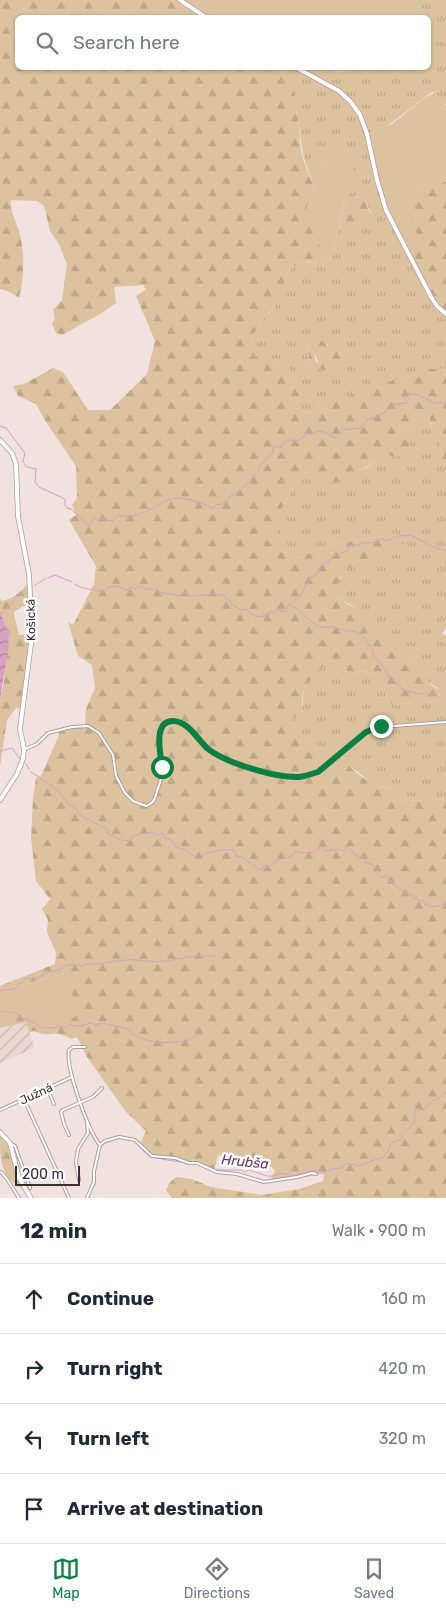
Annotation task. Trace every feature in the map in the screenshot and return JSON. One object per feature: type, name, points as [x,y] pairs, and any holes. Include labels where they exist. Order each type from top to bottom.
[{"type":"street","points":[[180,0],[202,15]]},
{"type":"street","points":[[301,70],[343,94],[360,115],[368,134],[377,180],[386,210],[431,297],[446,314]]},
{"type":"street","name":"Košická","points":[[0,440],[12,453],[16,464],[19,519],[30,589],[31,648],[20,728],[24,749],[23,760],[0,800]]},
{"type":"street","points":[[24,749],[37,744],[48,732],[88,726],[99,732],[113,755],[116,776],[125,793],[133,801],[146,806],[154,801],[160,783],[162,767],[159,734],[161,727],[166,722],[183,724],[210,750],[235,763],[292,777],[318,772],[357,738],[372,729],[381,726],[446,722]]},
{"type":"street","points":[[85,1047],[73,1047],[69,1050],[68,1056],[72,1077],[86,1119],[100,1145],[94,1171],[94,1182],[87,1198]]},
{"type":"street","name":"Južná","points":[[0,1110],[72,1077]]},
{"type":"street","points":[[47,1088],[54,1104]]},
{"type":"street","points":[[70,1135],[64,1124],[61,1112],[93,1096],[102,1088]]},
{"type":"street","points":[[24,1099],[69,1198]]},
{"type":"street","points":[[79,1180],[76,1162],[78,1146],[88,1133],[86,1119]]},
{"type":"street","points":[[0,1132],[15,1146],[30,1188]]},
{"type":"street","points":[[100,1145],[114,1138],[126,1137],[136,1140],[152,1156],[197,1163],[217,1172],[237,1174],[268,1182],[312,1173],[316,1174]]},
{"type":"street","points":[[10,1143],[19,1178],[31,1198]]},
{"type":"street","points":[[0,1172],[19,1198]]},
{"type":"shaded area","points":[[26,1022],[35,1048],[0,1063],[0,1028]]},
{"type":"green space","points":[[0,0],[180,0],[204,15],[15,15],[15,70],[281,70],[287,77],[295,97],[302,155],[316,191],[308,203],[328,259],[323,263],[302,263],[296,265],[288,272],[279,299],[254,334],[254,354],[283,370],[285,368],[280,362],[285,362],[289,367],[292,377],[289,380],[293,388],[296,387],[299,391],[299,400],[295,408],[306,413],[319,411],[320,406],[317,397],[347,397],[372,385],[411,377],[427,369],[446,369],[446,461],[442,459],[441,446],[435,440],[429,417],[420,415],[406,430],[410,451],[398,457],[383,454],[355,474],[340,481],[322,485],[313,478],[304,477],[296,483],[280,512],[280,524],[274,538],[281,550],[298,558],[328,545],[401,535],[404,543],[381,557],[358,561],[344,572],[336,586],[335,597],[365,615],[396,640],[411,657],[429,683],[434,687],[446,690],[446,700],[393,705],[388,701],[383,684],[374,673],[363,671],[351,674],[338,663],[331,661],[310,678],[302,695],[301,710],[291,719],[294,729],[327,765],[339,752],[343,759],[361,776],[383,787],[391,788],[402,802],[446,799],[446,1198],[172,1198],[166,1190],[170,1182],[176,1177],[192,1179],[211,1187],[262,1195],[299,1189],[323,1181],[324,1175],[269,1183],[275,1170],[271,1167],[218,1155],[214,1171],[195,1162],[189,1163],[175,1158],[157,1157],[150,1154],[140,1144],[146,1131],[126,1112],[87,1057],[77,1037],[71,1039],[58,1034],[29,1032],[26,1022],[0,1028],[0,1011],[14,1009],[24,1017],[65,973],[0,991],[0,986],[55,964],[56,953],[47,932],[48,920],[42,909],[50,899],[36,881],[31,839],[33,798],[36,778],[41,776],[59,735],[58,730],[85,724],[86,709],[95,688],[92,665],[78,656],[68,622],[73,625],[94,584],[96,566],[69,520],[76,515],[72,505],[77,498],[76,466],[36,404],[18,396],[13,386],[24,384],[53,368],[63,372],[88,410],[110,410],[147,374],[155,341],[136,296],[146,289],[143,285],[114,287],[116,303],[62,335],[56,333],[52,324],[55,318],[53,310],[62,300],[67,264],[60,246],[50,231],[44,206],[37,201],[11,200],[23,251],[23,274],[19,298],[10,292],[0,289]]},
{"type":"green space","points":[[180,0],[415,0],[408,15],[204,15]]},
{"type":"green space","points":[[415,0],[446,0],[446,105],[443,104],[435,92],[432,92],[386,127],[446,314],[446,369],[427,369],[411,377],[361,389],[347,397],[317,397],[320,406],[319,411],[306,413],[295,408],[299,400],[299,391],[291,386],[289,380],[291,373],[281,363],[285,368],[283,370],[270,365],[254,354],[253,336],[278,301],[285,278],[290,270],[298,264],[321,262],[333,255],[344,200],[349,194],[342,152],[339,146],[308,170],[304,158],[296,102],[287,78],[281,70],[431,70],[431,15],[408,15]],"holes":[[[351,194],[361,198],[371,213],[364,219],[340,230],[345,201]],[[320,339],[340,356],[342,366],[337,364],[335,371],[333,371],[333,367],[320,365],[318,368],[314,354],[310,361],[307,343]]]},
{"type":"green space","points":[[301,70],[357,70],[334,71],[323,80]]},
{"type":"green space","points":[[435,92],[446,106],[446,183],[437,177],[403,206],[411,216],[422,250],[409,255],[382,197],[367,134],[392,124]]},
{"type":"green space","points":[[339,146],[365,187],[349,194],[344,200],[333,255],[328,259],[314,235],[305,213],[308,203],[316,191],[308,170]]},
{"type":"green space","points":[[437,177],[446,183],[446,314],[440,309],[409,255],[422,250],[411,216],[402,206]]},
{"type":"green space","points":[[351,194],[364,199],[371,215],[342,231],[340,230],[345,201]]},
{"type":"green space","points":[[312,335],[328,346],[332,343],[334,344],[335,350],[341,351],[344,358],[342,366],[337,364],[335,371],[333,372],[331,369],[333,367],[330,366],[327,377],[326,369],[323,370],[320,365],[319,368],[324,373],[323,375],[320,376],[316,371],[313,364],[318,362],[315,354],[310,361],[308,339]]},
{"type":"green space","points":[[420,415],[428,416],[435,439],[441,445],[442,459],[446,461],[446,628],[442,633],[446,636],[446,690],[441,690],[425,680],[410,656],[350,604],[335,597],[336,586],[344,572],[358,561],[381,557],[404,543],[401,535],[328,545],[298,558],[281,550],[274,538],[280,524],[280,512],[296,483],[304,477],[313,478],[322,485],[366,468],[383,454]]},
{"type":"green space","points":[[30,582],[31,602],[15,611],[14,614],[19,635],[32,633],[31,659],[23,709],[16,708],[7,720],[0,766],[0,699],[9,634],[0,611],[0,598],[1,601],[14,596]]},
{"type":"green space","points":[[331,661],[338,663],[351,674],[363,671],[374,673],[383,684],[388,701],[393,705],[446,700],[446,799],[402,802],[391,788],[374,785],[345,762],[327,766],[294,729],[291,719],[303,706],[306,685],[314,674]]},
{"type":"green space","points":[[65,973],[79,1014],[62,1023],[46,1025],[30,1020],[14,1010],[0,1011],[0,991]]},
{"type":"green space","points":[[0,1135],[12,1151],[24,1189],[10,1179],[3,1167],[0,1153]]},
{"type":"water","points":[[0,611],[9,634],[0,699]]},
{"type":"waterway","points":[[0,426],[6,428],[25,453],[23,462],[27,467],[36,469],[35,482],[39,487],[65,499],[67,508],[71,509],[89,526],[94,518],[113,521],[118,515],[137,515],[168,500],[179,498],[191,500],[213,509],[216,505],[222,504],[230,496],[241,490],[259,470],[259,466],[273,453],[273,448],[275,446],[281,448],[282,444],[288,440],[296,441],[304,437],[305,434],[312,434],[317,431],[324,432],[335,438],[338,437],[338,433],[341,430],[361,428],[367,420],[381,415],[395,404],[407,403],[403,397],[407,393],[419,395],[434,403],[446,403]]},
{"type":"waterway","points":[[288,605],[301,595],[310,578],[318,573],[323,564],[333,556],[347,551],[349,546],[382,539],[387,541],[397,536],[411,535],[428,545],[446,551]]},
{"type":"waterway","points":[[48,578],[55,575],[72,582]]},
{"type":"waterway","points":[[34,586],[46,578]]},
{"type":"waterway","points":[[75,584],[104,592],[109,587],[117,586],[127,590],[131,587],[135,589],[142,586],[146,590],[153,589],[177,596],[185,593],[190,596],[211,593],[222,594],[231,604],[241,610],[246,609],[254,616],[262,617],[278,610],[285,612],[288,605],[292,606],[318,626],[335,627],[362,635],[388,676],[404,689],[417,694],[437,694]]},
{"type":"waterway","points":[[0,615],[26,589]]},
{"type":"waterway","points":[[0,751],[12,748],[20,759]]},
{"type":"waterway","points":[[26,764],[29,769]]},
{"type":"waterway","points":[[31,772],[59,791],[67,803],[75,808],[83,817],[107,829],[107,833],[121,840],[130,841],[132,836],[138,834]]},
{"type":"waterway","points":[[143,833],[156,835],[162,833],[165,838],[172,840],[176,847],[186,850],[197,859],[206,853],[225,849],[232,850],[236,852],[236,856],[242,857],[260,870],[263,869],[263,866],[272,866],[275,861],[292,856],[296,851],[300,853],[315,852],[322,846],[325,851],[339,849],[343,851],[346,846],[355,855],[364,858],[366,863],[379,870],[377,873],[380,877],[388,876],[389,881],[394,882],[393,885],[413,895],[414,899],[423,900],[425,905],[430,905],[431,907],[442,905],[446,901]]},
{"type":"waterway","points":[[0,991],[15,988],[26,978],[38,978],[48,972],[53,972],[70,965],[82,966],[85,964],[127,960],[160,961],[195,956],[214,956]]},
{"type":"waterway","points":[[0,1011],[16,1013],[43,1028],[65,1027],[68,1025],[80,1026],[91,1023],[95,1025],[102,1023],[112,1025],[128,1029],[131,1033],[146,1040],[159,1043],[186,1041],[198,1034],[203,1034]]},
{"type":"waterway","name":"Hrubša","points":[[407,1131],[414,1122],[415,1111],[425,1109],[432,1101],[446,1092]]},
{"type":"waterway","name":"Hrubša","points":[[201,1164],[218,1170],[242,1170],[245,1172],[249,1170],[267,1176],[274,1176],[280,1173],[294,1176],[313,1170],[326,1172],[342,1168],[346,1163],[361,1166],[383,1158],[391,1143],[401,1140],[403,1135]]},
{"type":"waterway","name":"Hrubša","points":[[100,1148],[105,1143],[113,1140]]},
{"type":"waterway","name":"Hrubša","points":[[134,1141],[149,1156],[197,1164]]},
{"type":"waterway","name":"Hrubša","points":[[92,1189],[95,1183],[95,1172],[99,1154]]},
{"type":"waterway","name":"Hrubša","points":[[89,1198],[90,1193]]},
{"type":"route","points":[[162,767],[159,734],[161,727],[166,722],[172,721],[183,724],[210,750],[235,763],[292,777],[301,777],[318,772],[357,738],[381,726]]}]
